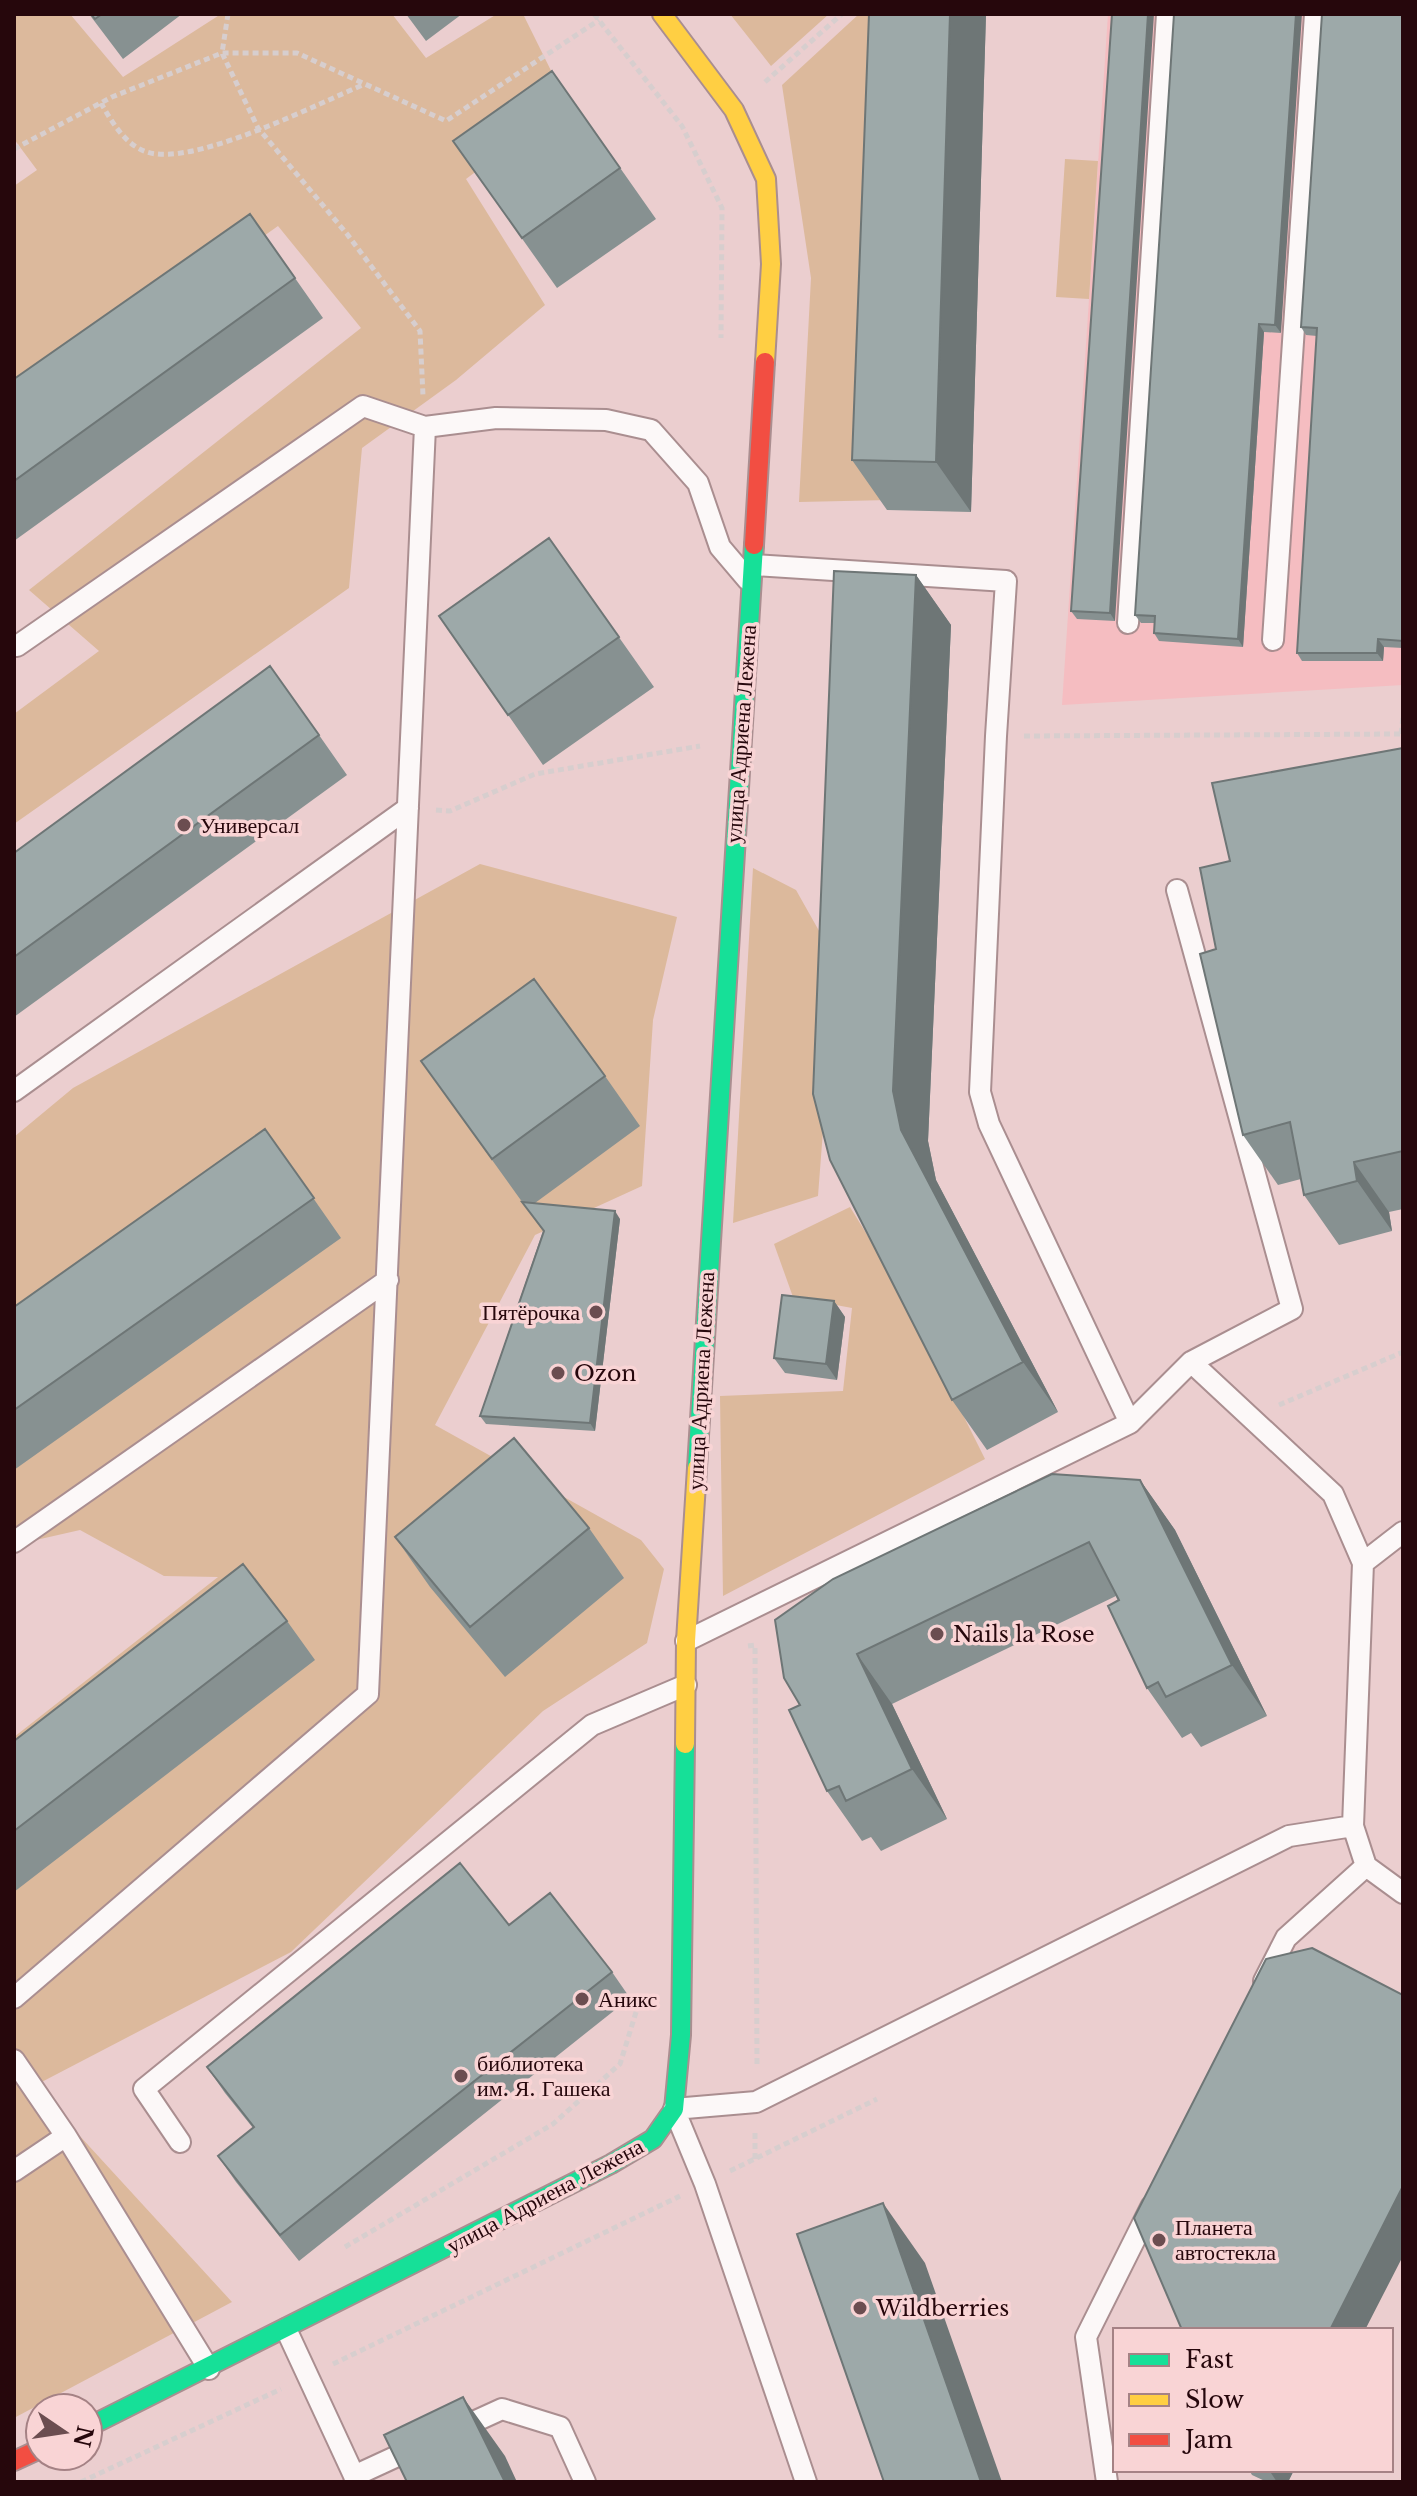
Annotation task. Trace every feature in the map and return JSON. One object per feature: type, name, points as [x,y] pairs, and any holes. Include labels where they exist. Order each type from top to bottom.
[{"type":"street","name":"улица Адриена Лежена","points":[[104,2419],[611,2164],[653,2139],[674,2109],[681,2035],[686,1641],[771,264],[766,179],[734,110],[662,14]]},
{"type":"lane","points":[[1128,623],[1167,14]]},
{"type":"lane","points":[[1273,640],[1315,14]]},
{"type":"lane","points":[[17,646],[363,406],[425,427],[496,418],[590,420],[651,430],[698,483],[720,547],[752,574],[1006,581],[980,1092],[989,1124],[1130,1423]]},
{"type":"lane","points":[[14,1998],[368,1694],[425,427]]},
{"type":"lane","points":[[14,1091],[408,808]]},
{"type":"lane","points":[[686,1641],[1130,1423],[1191,1362],[1292,1309],[1177,890]]},
{"type":"lane","points":[[14,1542],[388,1280]]},
{"type":"lane","points":[[1191,1362],[1333,1494],[1363,1563],[1353,1826],[1366,1866],[1403,1893]]},
{"type":"lane","points":[[1363,1563],[1403,1532]]},
{"type":"lane","points":[[180,2142],[144,2089],[592,1725],[686,1685]]},
{"type":"lane","points":[[806,2482],[705,2184],[674,2109],[756,2102],[1289,1836],[1353,1826]]},
{"type":"lane","points":[[1258,1995],[1286,1938],[1366,1866]]},
{"type":"lane","points":[[14,2060],[66,2136],[209,2369]]},
{"type":"lane","points":[[14,2171],[66,2136]]},
{"type":"lane","points":[[1107,2482],[1086,2337],[1158,2195]]},
{"type":"lane","points":[[286,2329],[355,2479],[502,2409],[560,2427],[585,2482]]},
{"type":"path","points":[[228,14],[222,53],[258,128],[347,234],[420,331],[425,427]]},
{"type":"path","points":[[734,110],[842,14]]},
{"type":"path","points":[[14,149],[101,103],[222,53],[297,53],[446,121],[597,17],[682,126],[722,208],[721,347]]},
{"type":"path","points":[[101,103],[119,135],[155,154],[213,146],[365,84]]},
{"type":"path","points":[[996,736],[1402,734],[1403,717]]},
{"type":"path","points":[[700,761],[703,731]]},
{"type":"path","points":[[408,808],[450,811],[535,774],[701,746]]},
{"type":"path","points":[[1249,1417],[1403,1352]]},
{"type":"path","points":[[744,1647],[755,1645],[757,2069]]},
{"type":"path","points":[[343,2248],[553,2124],[620,2064],[640,1995]]},
{"type":"path","points":[[729,2172],[877,2099]]},
{"type":"path","points":[[755,2131],[755,2159]]},
{"type":"path","points":[[81,2482],[307,2377],[681,2195]]},
{"type":"shaded area","points":[[14,14],[70,14],[123,77],[221,14],[392,14],[426,58],[497,14],[523,14],[567,103],[466,179],[545,305],[456,380],[362,448],[349,588],[14,824],[14,714],[99,651],[29,590],[361,328],[278,226],[14,414],[14,186],[37,170],[14,139]]},
{"type":"shaded area","points":[[730,14],[829,14],[771,66]]},
{"type":"shaded area","points":[[859,14],[899,14],[889,500],[799,502],[811,278],[782,85]]},
{"type":"shaded area","points":[[1108,14],[1403,14],[1403,685],[1062,705]]},
{"type":"shaded area","points":[[1065,159],[1098,161],[1089,299],[1056,297]]},
{"type":"shaded area","points":[[480,864],[677,917],[653,1020],[642,1186],[535,1235],[435,1425],[641,1540],[664,1569],[647,1643],[543,1711],[291,1952],[34,2086],[232,2302],[63,2392],[24,2392],[24,2413],[14,2418],[14,1737],[218,1577],[164,1576],[80,1530],[14,1545],[14,1137],[73,1088]]},
{"type":"shaded area","points":[[753,868],[796,890],[836,961],[818,1196],[733,1223]]},
{"type":"shaded area","points":[[850,1207],[898,1285],[985,1459],[723,1596],[720,1396],[843,1391],[852,1308],[793,1297],[774,1244]]},
{"type":"building","points":[[869,14],[950,14],[936,462],[852,460]]},
{"type":"building","points":[[1112,14],[1148,14],[1110,613],[1071,611]]},
{"type":"building","points":[[1174,14],[1296,14],[1275,325],[1259,324],[1238,639],[1154,633],[1155,616],[1135,615]]},
{"type":"building","points":[[1322,14],[1403,14],[1403,641],[1378,639],[1377,653],[1297,653],[1317,328],[1301,327]]},
{"type":"building","points":[[552,71],[620,168],[522,238],[453,141]]},
{"type":"building","points":[[250,214],[295,278],[14,481],[14,379]]},
{"type":"building","points":[[549,538],[619,637],[508,715],[439,616]]},
{"type":"building","points":[[834,571],[916,575],[893,1091],[901,1130],[1023,1362],[952,1400],[830,1160],[813,1094]]},
{"type":"building","points":[[270,666],[319,735],[14,957],[14,853]]},
{"type":"building","points":[[1403,748],[1403,1151],[1354,1162],[1357,1181],[1304,1195],[1290,1122],[1243,1135],[1200,954],[1216,949],[1200,868],[1230,861],[1212,783]]},
{"type":"building","points":[[534,979],[605,1076],[492,1159],[421,1061]]},
{"type":"building","points":[[265,1129],[314,1198],[14,1410],[14,1307]]},
{"type":"building","points":[[522,1202],[615,1211],[590,1423],[480,1416],[544,1231]]},
{"type":"building","points":[[782,1295],[834,1301],[826,1364],[774,1358]]},
{"type":"building","points":[[514,1438],[589,1528],[470,1627],[395,1537]]},
{"type":"building","points":[[1052,1474],[1140,1480],[1232,1665],[1166,1697],[1158,1682],[1147,1688],[1108,1606],[1119,1600],[1089,1542],[857,1654],[912,1769],[846,1801],[839,1786],[827,1791],[789,1710],[800,1705],[784,1678],[775,1620],[833,1579]]},
{"type":"building","points":[[243,1564],[287,1621],[14,1831],[14,1741]]},
{"type":"building","points":[[460,1863],[509,1925],[550,1893],[612,1972],[280,2235],[218,2156],[254,2127],[207,2067]]},
{"type":"building","points":[[1312,1948],[1403,1995],[1403,2186],[1331,2328],[1181,2328],[1134,2218],[1266,1959]]},
{"type":"building","points":[[883,2203],[981,2482],[884,2482],[797,2234]]},
{"type":"building","points":[[463,2397],[505,2482],[407,2482],[384,2435]]},
{"type":"traffic: fast","points":[[697,1468],[754,545]]},
{"type":"traffic: fast","points":[[104,2419],[611,2164],[653,2139],[674,2109],[681,2035],[685,1744]]},
{"type":"traffic: slow","points":[[662,14],[734,110],[766,179],[771,264],[765,362]]},
{"type":"traffic: slow","points":[[685,1744],[686,1641],[697,1468]]},
{"type":"traffic: jam","points":[[754,545],[765,362]]},
{"type":"traffic: jam","points":[[14,2461],[24,2456]]},
{"type":"place","name":"Универсал","points":[[184,825]]},
{"type":"place","name":"Пятёрочка","points":[[596,1312]]},
{"type":"place","name":"Ozon","points":[[558,1373]]},
{"type":"place","name":"Nails la Rose","points":[[937,1634]]},
{"type":"place","name":"Аникс","points":[[582,1999]]},
{"type":"place","name":"библиотека им. Я. Гашека","points":[[461,2076]]},
{"type":"place","name":"Планета автостекла","points":[[1159,2240]]},
{"type":"place","name":"Wildberries","points":[[860,2308]]}]
